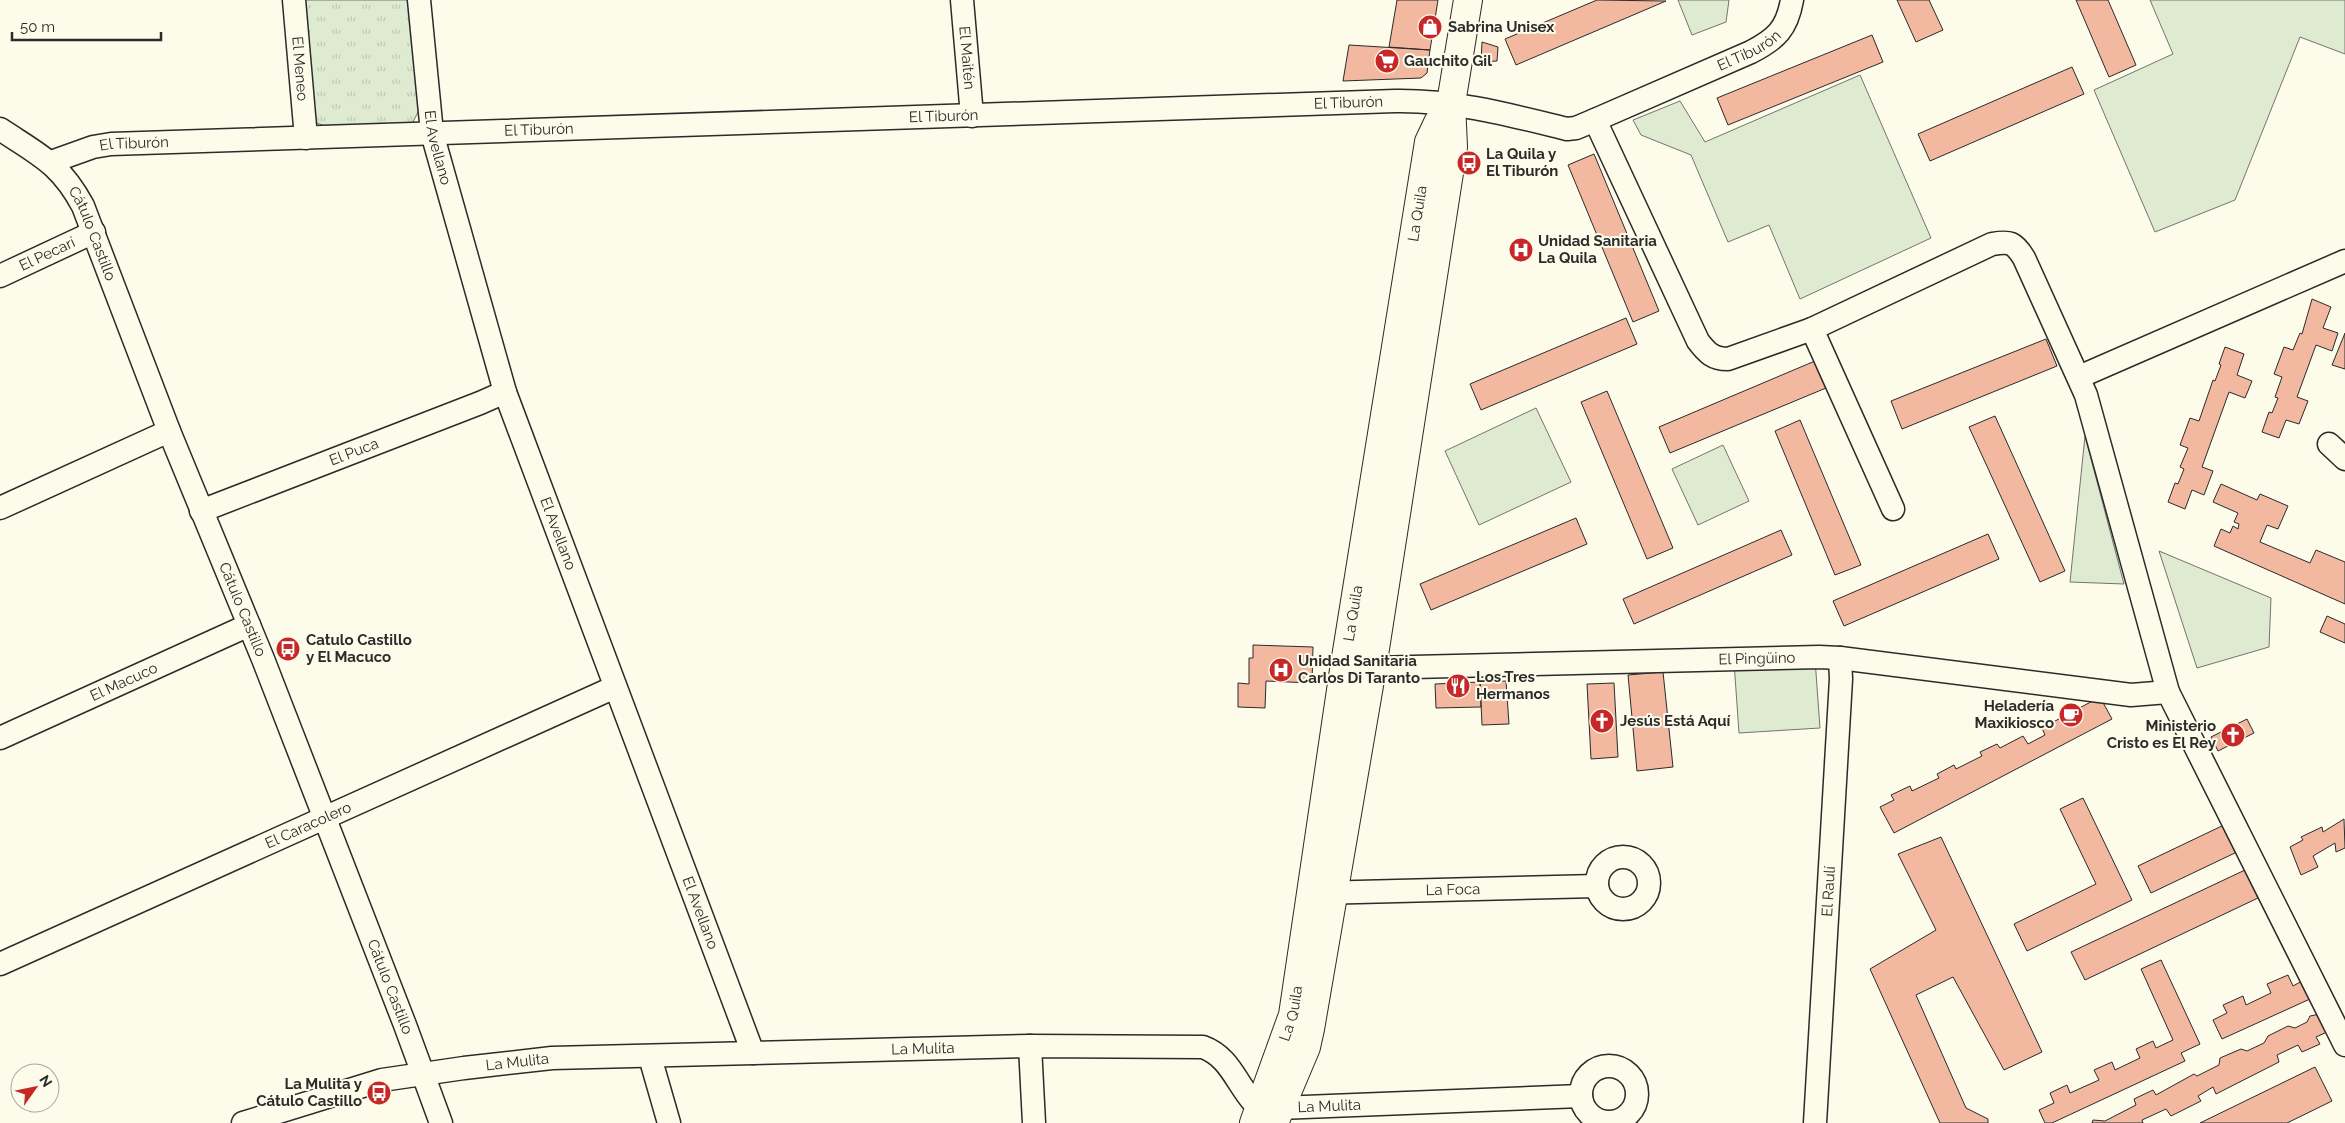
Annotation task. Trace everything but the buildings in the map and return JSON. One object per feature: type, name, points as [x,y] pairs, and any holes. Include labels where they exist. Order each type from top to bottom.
[{"type":"main road","name":"La Quila","points":[[1322,893],[1372,668],[1453,147],[1452,103],[1468,0]]},
{"type":"main road","name":"La Quila","points":[[1267,1115],[1306,1046],[1344,670],[1429,142],[1452,103]]},
{"type":"main road","name":"El Pingüino","points":[[1344,670],[1372,668]]},
{"type":"street","name":"El Meneo","points":[[294,0],[306,138]]},
{"type":"street","name":"El Avellano","points":[[419,0],[432,134],[505,392],[753,1053]]},
{"type":"street","name":"El Maitén","points":[[962,0],[972,116]]},
{"type":"street","name":"El Tiburón","points":[[51,162],[93,147],[111,144],[1395,101],[1452,103],[1567,129],[1576,128],[1595,120],[1772,41],[1783,27],[1790,12],[1792,0]]},
{"type":"street","points":[[1595,120],[1698,341],[1716,359],[1728,360],[1812,329],[1992,244],[2007,242],[2017,246],[2079,377],[2168,692],[2345,1045]]},
{"type":"street","name":"Cátulo Castillo","points":[[0,129],[51,162],[72,185],[94,232],[169,431],[249,625],[441,1123]]},
{"type":"street","name":"El Pecarí","points":[[0,276],[94,232]]},
{"type":"street","points":[[2079,377],[2345,261]]},
{"type":"street","points":[[1812,329],[1893,509]]},
{"type":"street","name":"El Puca","points":[[201,511],[505,392]]},
{"type":"street","points":[[0,508],[169,431]]},
{"type":"street","name":"El Macuco","points":[[0,738],[249,625]]},
{"type":"street","name":"El Pingüino","points":[[1372,668],[1840,658],[2131,695],[2168,692]]},
{"type":"street","name":"El Raulí","points":[[1816,1123],[1840,689],[1840,658]]},
{"type":"street","name":"El Caracolero","points":[[0,964],[615,687]]},
{"type":"street","name":"La Foca","points":[[1322,893],[1597,886]]},
{"type":"street","points":[[1030,1046],[1034,1123]]},
{"type":"street","name":"La Mulita","points":[[243,1123],[382,1080],[552,1058],[1030,1046],[1203,1047],[1216,1051],[1225,1060],[1249,1097],[1267,1115],[1581,1096]]},
{"type":"street","points":[[650,1056],[669,1123]]},
{"type":"green space","points":[[300,0],[413,0],[421,106],[413,122],[405,127],[327,127],[317,123],[312,111]]},
{"type":"green space","points":[[1678,0],[1729,0],[1726,22],[1692,35]]},
{"type":"green space","points":[[2150,0],[2345,0],[2345,54],[2300,37],[2235,200],[2155,232],[2094,90],[2173,54]]},
{"type":"green space","points":[[1860,75],[1931,238],[1800,299],[1769,225],[1728,242],[1691,155],[1641,135],[1633,120],[1680,101],[1705,142]]},
{"type":"green space","points":[[1536,408],[1571,482],[1479,525],[1445,451]]},
{"type":"green space","points":[[2085,436],[2124,584],[2070,582]]},
{"type":"green space","points":[[1723,445],[1749,501],[1698,525],[1672,469]]},
{"type":"green space","points":[[2159,551],[2271,598],[2269,647],[2197,668]]},
{"type":"green space","points":[[1815,659],[1820,728],[1739,733],[1734,662]]},
{"type":"place","name":"Sabrina Unisex","points":[[1430,27]]},
{"type":"place","name":"Gauchito Gil","points":[[1387,61]]},
{"type":"place","name":"La Quila y El Tiburón","points":[[1469,163]]},
{"type":"place","name":"Unidad Sanitaria La Quila","points":[[1521,250]]},
{"type":"place","name":"Catulo Castillo y El Macuco","points":[[288,649]]},
{"type":"place","name":"Unidad Sanitaria Carlos Di Taranto","points":[[1281,670]]},
{"type":"place","name":"Los Tres Hermanos","points":[[1458,686]]},
{"type":"place","name":"Heladería Maxikiosco","points":[[2071,715]]},
{"type":"place","name":"Jesús Está Aquí","points":[[1602,721]]},
{"type":"place","name":"Ministerio Cristo es El Rey","points":[[2233,735]]},
{"type":"place","name":"La Mulita y Cátulo Castillo","points":[[379,1093]]}]
